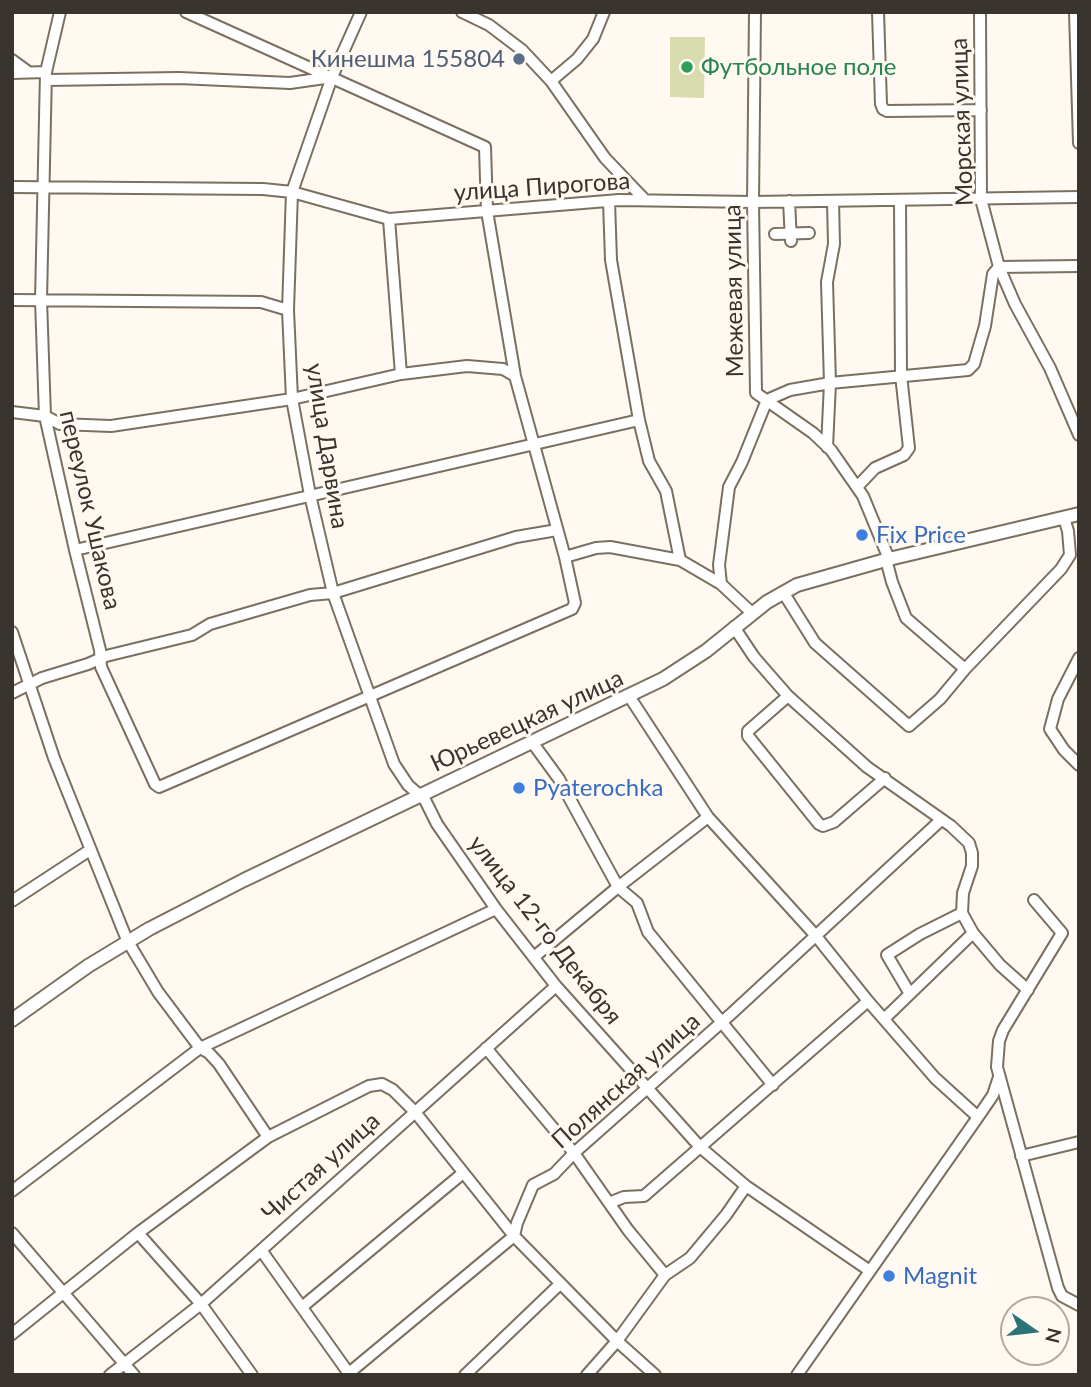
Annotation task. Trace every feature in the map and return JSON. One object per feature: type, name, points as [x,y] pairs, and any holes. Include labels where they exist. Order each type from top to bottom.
[{"type":"main road","name":"Юрьевецкая улица","points":[[12,1020],[127,940],[243,880],[685,667],[752,613],[805,581],[1079,514]]},
{"type":"street","name":"переулок Ушакова","points":[[60,12],[46,76],[41,300],[45,416],[101,667],[155,784],[159,787],[370,697]]},
{"type":"street","points":[[186,12],[485,147],[487,211],[515,376],[565,556],[574,606],[370,697]]},
{"type":"street","name":"улица Дарвина","points":[[361,12],[332,77],[292,192],[288,310],[292,399],[310,495],[333,593],[394,764],[408,785],[420,795]]},
{"type":"street","points":[[462,12],[489,25],[522,50],[551,81],[605,158],[645,200]]},
{"type":"street","points":[[551,81],[577,59],[593,39],[604,12]]},
{"type":"street","name":"Межевая улица","points":[[755,12],[753,202],[757,393],[813,433],[827,447],[863,496],[888,559],[892,582],[906,618],[965,668]]},
{"type":"street","points":[[878,12],[883,108],[887,111],[981,110]]},
{"type":"street","name":"Морская улица","points":[[980,12],[981,200],[999,267],[1015,304],[1050,368],[1079,436]]},
{"type":"street","points":[[1074,12],[1079,143]]},
{"type":"street","points":[[12,60],[27,71],[46,76],[290,83],[332,77]]},
{"type":"street","points":[[12,73],[27,71]]},
{"type":"street","name":"улица Пирогова","points":[[12,187],[262,189],[292,192],[389,219],[609,201],[753,202],[1079,197]]},
{"type":"street","points":[[857,487],[875,468],[908,453],[901,375],[900,200]]},
{"type":"street","points":[[609,201],[612,270],[639,420],[649,461],[666,491],[680,560]]},
{"type":"street","points":[[789,201],[791,237]]},
{"type":"street","points":[[827,447],[830,383],[827,298],[828,271],[834,244],[833,201]]},
{"type":"street","points":[[389,219],[401,374]]},
{"type":"street","points":[[775,234],[791,237],[809,233]]},
{"type":"street","points":[[721,584],[719,565],[729,487],[767,400],[790,390],[830,383],[968,370],[972,367],[988,313],[993,274],[999,267],[1079,266]]},
{"type":"street","points":[[12,300],[261,302],[288,310]]},
{"type":"street","points":[[12,412],[45,416],[66,424],[111,426],[292,399],[401,374],[467,366],[503,369],[515,376]]},
{"type":"street","points":[[75,551],[639,420]]},
{"type":"street","points":[[783,592],[815,643],[909,726],[940,699],[965,668],[1061,569],[1070,555],[1064,518]]},
{"type":"street","points":[[12,693],[42,678],[101,658],[192,635],[210,624],[298,598],[333,593],[516,537],[557,530]]},
{"type":"street","points":[[565,556],[610,547],[680,560],[721,584],[752,613]]},
{"type":"street","points":[[734,627],[754,657],[788,696],[867,768],[885,778],[969,843],[972,866],[961,907],[962,913],[972,933],[1000,965],[1028,990]]},
{"type":"street","points":[[12,632],[54,758],[127,940],[158,992],[200,1048],[219,1064],[268,1137]]},
{"type":"street","points":[[1079,658],[1058,699],[1050,729],[1063,750],[1079,765]]},
{"type":"street","points":[[629,696],[708,817],[816,936],[935,1078],[978,1117]]},
{"type":"street","points":[[788,696],[748,731],[748,736],[818,824],[823,826],[834,822],[885,778]]},
{"type":"street","points":[[532,742],[559,779],[618,887],[638,903],[649,932],[721,1023],[774,1084]]},
{"type":"street","name":"улица 12-го Декабря","points":[[420,795],[496,909],[556,986],[701,1147],[746,1186],[870,1271]]},
{"type":"street","points":[[534,957],[708,817]]},
{"type":"street","name":"Полянская улица","points":[[514,1236],[533,1185],[554,1174],[940,820]]},
{"type":"street","points":[[12,901],[90,850]]},
{"type":"street","points":[[1034,900],[1062,933],[999,1041],[997,1067],[1058,1289],[1062,1296],[1079,1305]]},
{"type":"street","points":[[12,1191],[200,1048],[496,909]]},
{"type":"street","points":[[910,994],[887,955],[920,934],[962,913]]},
{"type":"street","points":[[884,1019],[972,933]]},
{"type":"street","name":"Чистая улица","points":[[110,1375],[201,1304],[556,986]]},
{"type":"street","points":[[609,1203],[624,1196],[644,1196],[868,1001]]},
{"type":"street","points":[[486,1048],[574,1153],[665,1275]]},
{"type":"street","points":[[797,1375],[993,1095],[999,1077]]},
{"type":"street","points":[[12,1334],[138,1233],[268,1137],[369,1086],[382,1084],[393,1090],[415,1112],[514,1236],[617,1341],[655,1375]]},
{"type":"street","points":[[1021,1156],[1079,1142]]},
{"type":"street","points":[[302,1307],[463,1173]]},
{"type":"street","points":[[587,1375],[617,1341],[665,1275],[690,1258],[746,1186]]},
{"type":"street","points":[[12,1233],[134,1375]]},
{"type":"street","points":[[138,1233],[201,1304],[252,1375]]},
{"type":"street","points":[[261,1250],[349,1374],[514,1236]]},
{"type":"street","points":[[465,1375],[560,1284]]},
{"type":"green space","name":"Футбольное поле","points":[[670,37],[705,37],[704,98],[670,97]]},
{"type":"place","name":"Кинешма 155804","points":[[519,59]]},
{"type":"place","name":"Футбольное поле","points":[[687,67]]},
{"type":"place","name":"Fix Price","points":[[862,535]]},
{"type":"place","name":"Pyaterochka","points":[[519,788]]},
{"type":"place","name":"Magnit","points":[[889,1276]]}]
